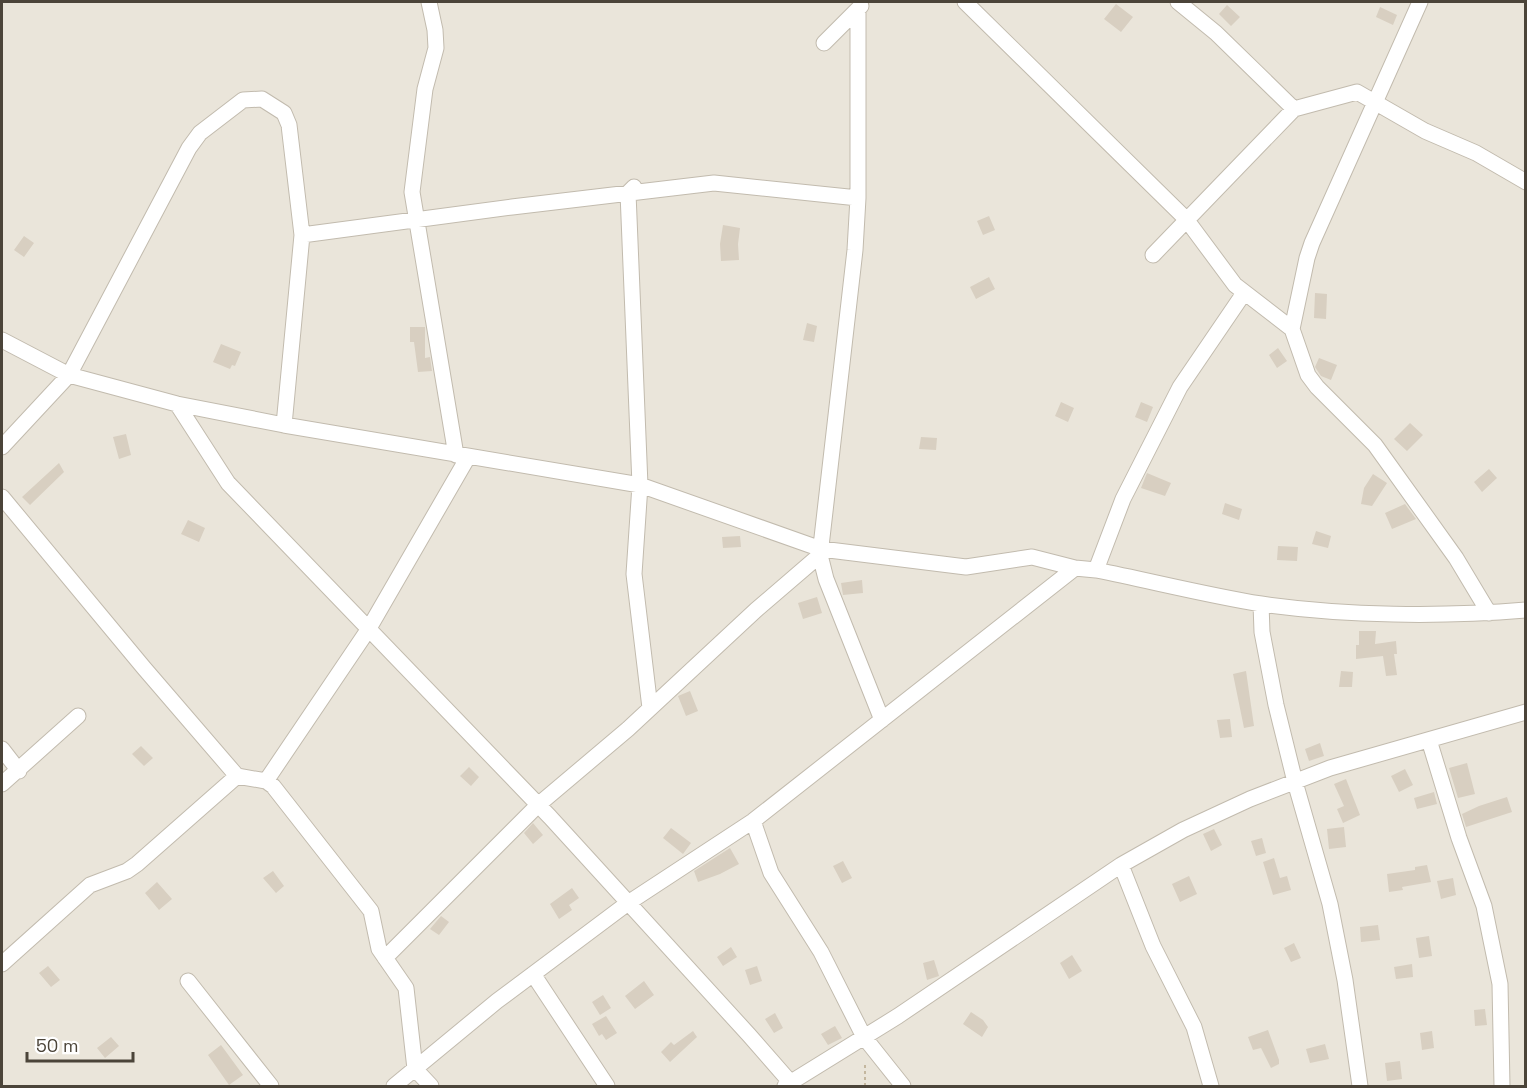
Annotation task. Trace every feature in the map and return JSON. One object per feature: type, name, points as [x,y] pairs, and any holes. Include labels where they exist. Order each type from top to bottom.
[{"type":"street","points":[[266,781],[368,630],[462,456],[412,192],[425,89],[436,48],[429,2]]},
{"type":"street","points":[[965,2],[1186,219],[1235,285],[1292,329]]},
{"type":"street","points":[[1178,2],[1216,33],[1294,109]]},
{"type":"street","points":[[1420,2],[1310,250],[1292,329],[1311,381],[1375,445],[1456,558],[1489,613]]},
{"type":"street","points":[[824,43],[862,5]]},
{"type":"street","points":[[862,5],[855,250],[820,552],[826,579],[882,720]]},
{"type":"street","points":[[1153,255],[1294,109],[1357,92],[1425,131],[1476,153],[1526,182]]},
{"type":"street","points":[[2,447],[69,375],[189,148],[200,133],[243,100],[262,99],[284,113],[290,125],[302,235],[284,425]]},
{"type":"street","points":[[302,235],[632,189],[714,183],[858,198]]},
{"type":"street","points":[[632,189],[640,485],[634,574],[650,708]]},
{"type":"street","points":[[1096,570],[1123,499],[1180,387],[1244,293]]},
{"type":"street","points":[[2,340],[69,375],[177,404],[284,425],[640,485],[820,552],[966,567],[1032,557],[1075,568],[1096,570],[1261,603],[1395,614],[1489,613],[1526,610]]},
{"type":"street","points":[[177,404],[228,483],[537,805],[749,1035],[788,1085],[1121,866],[1183,830],[1250,799],[1330,768],[1526,712]]},
{"type":"street","points":[[2,497],[237,776],[266,781],[273,786],[371,911],[379,950],[406,988],[415,1069],[431,1086]]},
{"type":"street","points":[[385,958],[537,805],[650,708],[820,552]]},
{"type":"street","points":[[394,1086],[533,974],[628,903],[753,821],[1075,568]]},
{"type":"street","points":[[1261,603],[1262,632],[1276,705],[1295,782],[1330,904],[1345,980],[1360,1086]]},
{"type":"street","points":[[2,784],[78,716]]},
{"type":"street","points":[[1428,740],[1459,838],[1484,906],[1500,984],[1502,1086]]},
{"type":"street","points":[[2,749],[19,771]]},
{"type":"street","points":[[2,964],[90,885],[127,871],[137,864],[237,776]]},
{"type":"street","points":[[753,821],[771,873],[821,952],[864,1037],[903,1086]]},
{"type":"street","points":[[1121,866],[1153,946],[1194,1027],[1211,1086]]},
{"type":"street","points":[[533,974],[607,1086]]},
{"type":"street","points":[[188,981],[271,1086]]},
{"type":"shaded area","points":[[2,2],[1525,2],[1525,1086],[2,1086]]},
{"type":"building","points":[[1116,4],[1133,17],[1121,32],[1104,19]]},
{"type":"building","points":[[1227,5],[1240,17],[1231,26],[1219,14]]},
{"type":"building","points":[[1380,7],[1397,15],[1393,25],[1376,17]]},
{"type":"building","points":[[989,216],[995,230],[983,235],[977,221]]},
{"type":"building","points":[[723,225],[740,228],[739,260],[721,261],[720,244]]},
{"type":"building","points":[[24,236],[34,243],[24,257],[14,250]]},
{"type":"building","points":[[989,277],[995,289],[976,299],[970,287]]},
{"type":"building","points":[[1315,293],[1327,294],[1326,319],[1314,318]]},
{"type":"building","points":[[807,323],[817,326],[814,342],[803,340]]},
{"type":"building","points":[[410,327],[425,327],[425,358],[430,357],[432,371],[418,372],[414,342],[410,342]]},
{"type":"building","points":[[221,344],[241,352],[235,366],[232,365],[230,369],[213,362]]},
{"type":"building","points":[[1278,348],[1287,361],[1277,368],[1269,355]]},
{"type":"building","points":[[1319,358],[1337,365],[1331,380],[1321,376],[1315,367]]},
{"type":"building","points":[[1061,402],[1074,408],[1068,422],[1055,416]]},
{"type":"building","points":[[1141,402],[1153,407],[1147,422],[1135,417]]},
{"type":"building","points":[[1410,423],[1423,435],[1407,451],[1394,439]]},
{"type":"building","points":[[126,434],[131,455],[119,459],[113,437]]},
{"type":"building","points":[[921,437],[937,438],[936,450],[919,449]]},
{"type":"building","points":[[59,463],[64,472],[30,505],[22,497]]},
{"type":"building","points":[[1489,469],[1497,478],[1482,492],[1474,482]]},
{"type":"building","points":[[1147,473],[1171,483],[1165,496],[1141,488]]},
{"type":"building","points":[[1373,474],[1387,483],[1372,506],[1361,504],[1364,488]]},
{"type":"building","points":[[1225,503],[1242,509],[1239,520],[1222,514]]},
{"type":"building","points":[[1405,504],[1416,519],[1392,529],[1385,513]]},
{"type":"building","points":[[188,520],[205,528],[199,542],[181,534]]},
{"type":"building","points":[[1316,531],[1331,536],[1328,548],[1312,544]]},
{"type":"building","points":[[740,536],[741,547],[723,548],[722,537]]},
{"type":"building","points":[[1278,546],[1298,547],[1297,561],[1277,560]]},
{"type":"building","points":[[862,580],[863,593],[843,595],[841,583]]},
{"type":"building","points":[[817,597],[822,613],[803,619],[798,603]]},
{"type":"building","points":[[1359,631],[1376,631],[1375,644],[1396,641],[1397,654],[1394,654],[1397,675],[1386,676],[1383,656],[1356,659]]},
{"type":"building","points":[[1246,671],[1254,726],[1244,728],[1233,674]]},
{"type":"building","points":[[1341,671],[1353,672],[1352,687],[1339,687]]},
{"type":"building","points":[[690,691],[698,711],[686,716],[678,696]]},
{"type":"building","points":[[1230,719],[1232,737],[1220,738],[1217,720]]},
{"type":"building","points":[[1320,743],[1324,756],[1309,761],[1305,749]]},
{"type":"building","points":[[141,746],[153,758],[144,766],[132,754]]},
{"type":"building","points":[[1467,763],[1475,794],[1458,798],[1449,768]]},
{"type":"building","points":[[469,767],[479,777],[471,786],[460,776]]},
{"type":"building","points":[[1405,769],[1413,785],[1399,792],[1391,776]]},
{"type":"building","points":[[1346,779],[1360,815],[1343,823],[1337,809],[1344,806],[1334,784]]},
{"type":"building","points":[[1434,792],[1437,804],[1417,809],[1414,798]]},
{"type":"building","points":[[1507,797],[1512,812],[1466,827],[1462,814]]},
{"type":"building","points":[[533,823],[543,835],[533,844],[524,833]]},
{"type":"building","points":[[1344,827],[1346,847],[1329,849],[1327,829]]},
{"type":"building","points":[[671,828],[691,843],[683,854],[663,838]]},
{"type":"building","points":[[1214,829],[1222,845],[1211,851],[1203,834]]},
{"type":"building","points":[[1262,838],[1266,853],[1256,856],[1251,841]]},
{"type":"building","points":[[730,848],[739,864],[698,882],[694,871]]},
{"type":"building","points":[[1274,858],[1280,878],[1287,876],[1291,890],[1273,895],[1263,862]]},
{"type":"building","points":[[843,861],[852,878],[842,883],[833,866]]},
{"type":"building","points":[[1427,865],[1431,882],[1402,887],[1403,890],[1389,892],[1387,874],[1415,870],[1415,867]]},
{"type":"building","points":[[273,871],[284,886],[276,893],[263,878]]},
{"type":"building","points":[[1189,876],[1197,894],[1180,902],[1172,884]]},
{"type":"building","points":[[1453,878],[1456,895],[1441,899],[1437,881]]},
{"type":"building","points":[[157,882],[172,899],[159,910],[145,893]]},
{"type":"building","points":[[572,888],[579,898],[569,905],[572,910],[559,919],[550,904]]},
{"type":"building","points":[[441,916],[449,922],[439,935],[430,929]]},
{"type":"building","points":[[1378,925],[1380,940],[1361,942],[1360,927]]},
{"type":"building","points":[[1429,936],[1432,956],[1419,958],[1416,938]]},
{"type":"building","points":[[1294,943],[1301,958],[1291,962],[1284,948]]},
{"type":"building","points":[[731,947],[737,957],[723,966],[717,957]]},
{"type":"building","points":[[1072,955],[1082,971],[1069,979],[1060,963]]},
{"type":"building","points":[[934,960],[939,976],[927,980],[923,963]]},
{"type":"building","points":[[1412,964],[1413,977],[1396,979],[1394,967]]},
{"type":"building","points":[[48,966],[60,980],[51,987],[39,973]]},
{"type":"building","points":[[757,966],[762,981],[750,985],[745,970]]},
{"type":"building","points":[[644,981],[654,995],[635,1009],[625,996]]},
{"type":"building","points":[[603,995],[611,1008],[600,1015],[592,1002]]},
{"type":"building","points":[[1485,1009],[1487,1025],[1475,1026],[1474,1010]]},
{"type":"building","points":[[971,1012],[983,1020],[988,1027],[982,1037],[963,1024]]},
{"type":"building","points":[[775,1013],[783,1028],[774,1033],[765,1019]]},
{"type":"building","points":[[606,1016],[617,1033],[606,1040],[602,1034],[599,1036],[592,1024]]},
{"type":"building","points":[[835,1026],[842,1038],[828,1045],[821,1034]]},
{"type":"building","points":[[1268,1030],[1279,1060],[1279,1064],[1271,1068],[1261,1048],[1253,1050],[1248,1037]]},
{"type":"building","points":[[693,1031],[697,1037],[670,1062],[661,1052],[671,1042],[674,1045]]},
{"type":"building","points":[[1432,1031],[1434,1048],[1422,1050],[1420,1033]]},
{"type":"building","points":[[111,1037],[119,1046],[105,1058],[97,1048]]},
{"type":"building","points":[[1325,1044],[1329,1059],[1310,1063],[1306,1049]]},
{"type":"building","points":[[221,1045],[243,1075],[229,1085],[208,1055]]},
{"type":"building","points":[[1400,1061],[1402,1079],[1387,1081],[1385,1063]]}]
